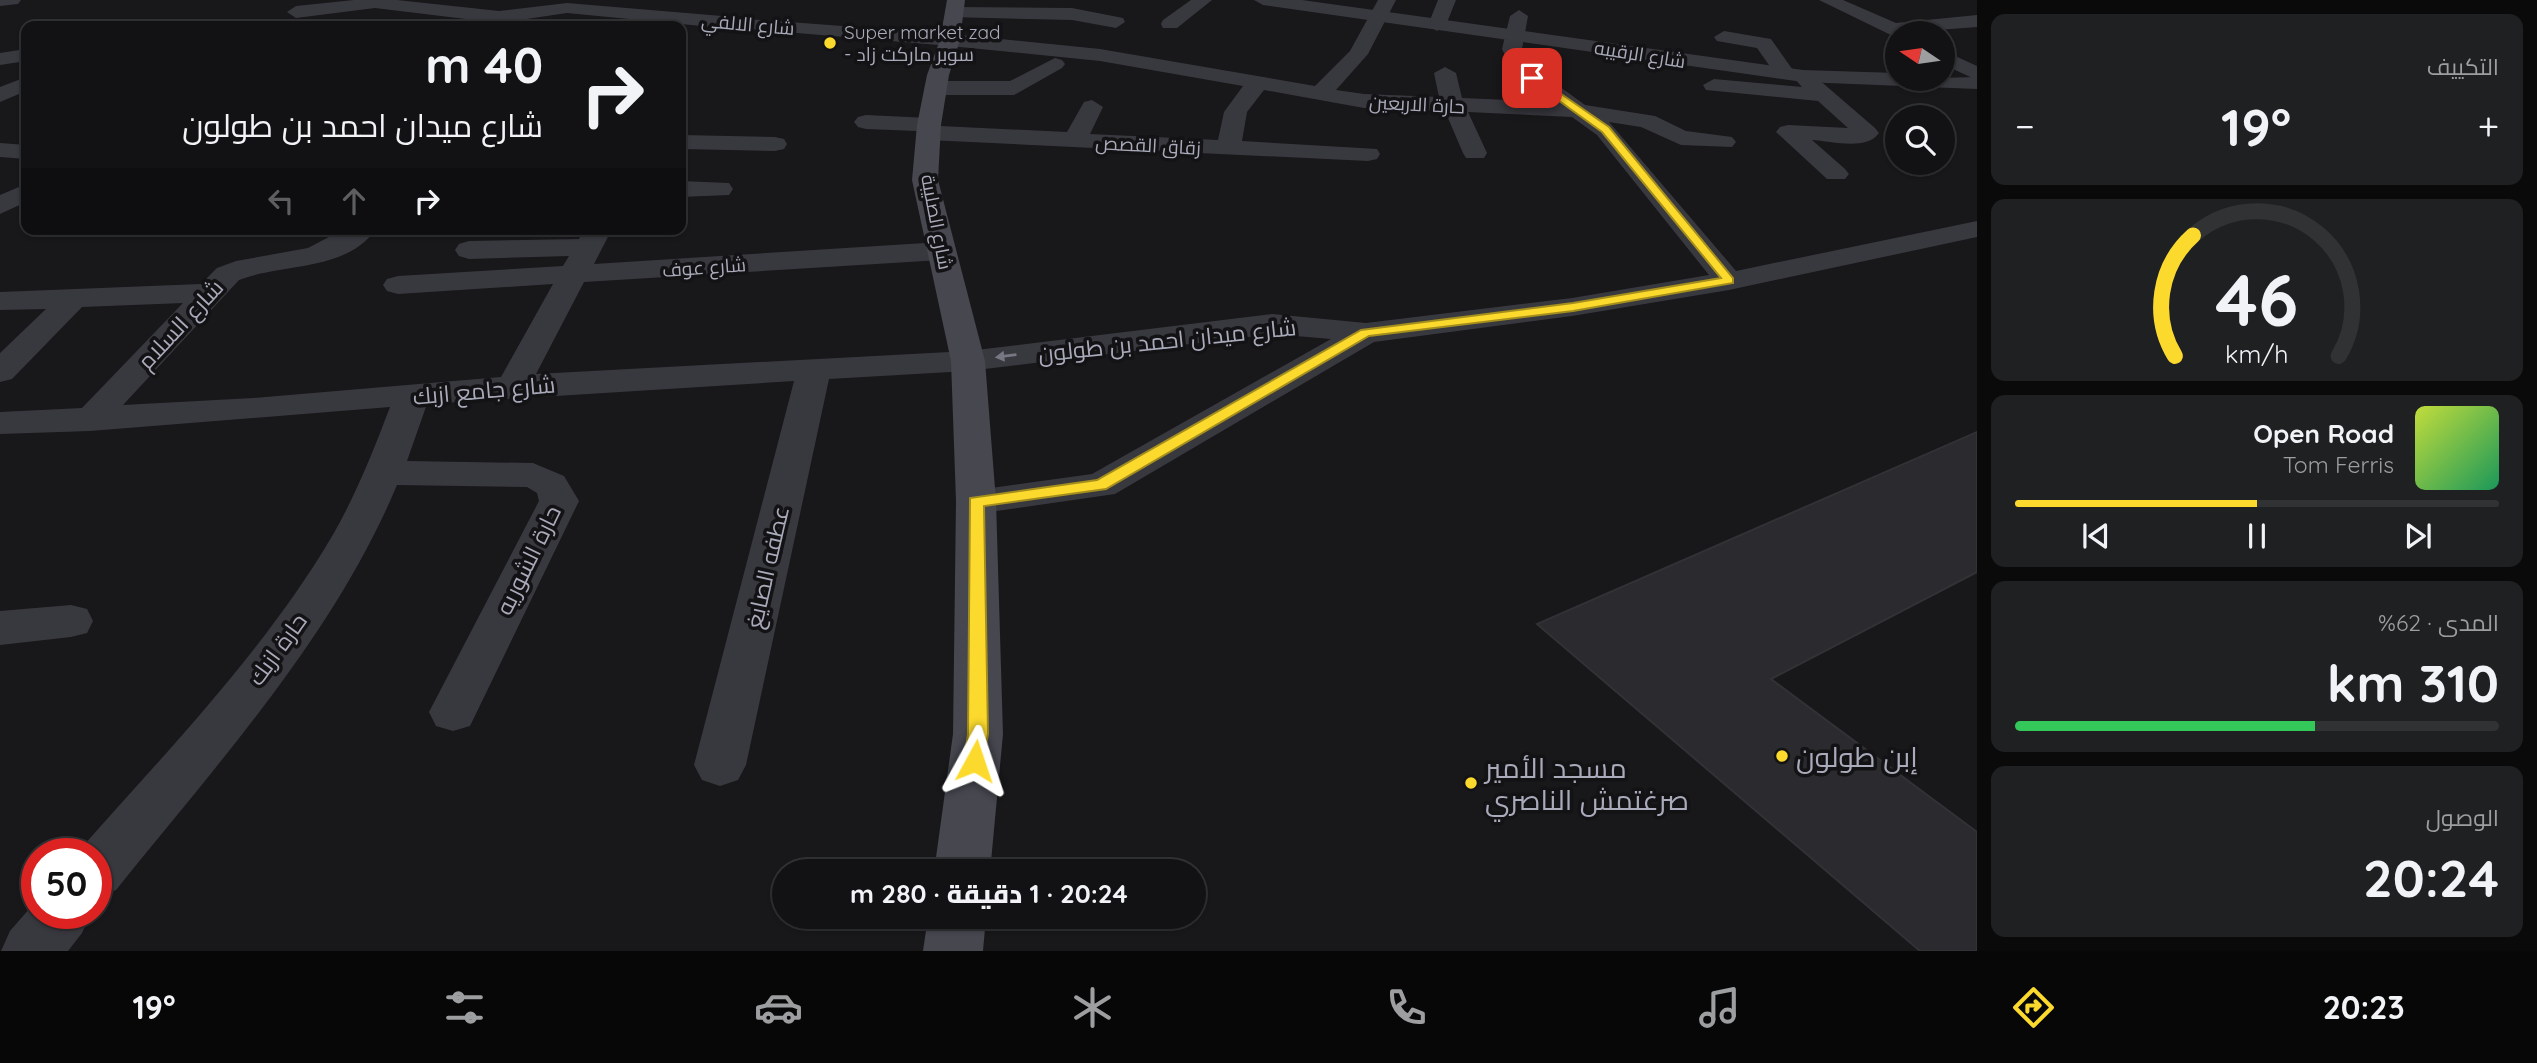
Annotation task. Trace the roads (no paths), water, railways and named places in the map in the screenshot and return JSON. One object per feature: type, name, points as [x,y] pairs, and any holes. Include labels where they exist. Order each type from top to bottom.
[{"type":"main road","name":"شارع الصليبة","points":[[956,6],[950,40],[935,88],[928,129],[925,180],[968,360],[976,501],[978,734],[964,859]]},
{"type":"main road","points":[[953,951],[956,929]]},
{"type":"street","points":[[0,1],[12,0]]},
{"type":"street","points":[[1170,24],[1203,0]]},
{"type":"street","name":"شارع الرقيبه","points":[[1263,0],[1384,8],[1437,25],[1516,26],[1794,75],[1977,83]]},
{"type":"street","points":[[1437,25],[1447,0]]},
{"type":"street","points":[[1828,0],[1885,25]]},
{"type":"street","name":"شارع الالفي","points":[[291,13],[361,3],[426,6],[499,17],[517,16],[562,4],[601,19],[682,21]]},
{"type":"street","points":[[1955,5],[1977,8]]},
{"type":"street","points":[[398,21],[426,6]]},
{"type":"street","points":[[956,6],[1072,15],[1116,22]]},
{"type":"street","points":[[1319,95],[1358,54],[1384,8]]},
{"type":"street","points":[[507,21],[517,16]]},
{"type":"street","name":"شارع الالفي","points":[[686,21],[950,40]]},
{"type":"street","points":[[1955,24],[1977,21]]},
{"type":"street","points":[[696,42],[722,22]]},
{"type":"street","points":[[1516,26],[1512,49],[1521,68],[1605,130],[1729,281]]},
{"type":"street","points":[[1724,37],[1764,43],[1794,75],[1824,95],[1867,134],[1788,134],[1836,174]]},
{"type":"street","name":"حارة الاربعين","points":[[950,40],[1063,50],[1319,95],[1454,107],[1576,110],[1647,121],[1681,138],[1724,142]]},
{"type":"street","points":[[0,59],[21,56]]},
{"type":"street","points":[[1955,63],[1977,74]]},
{"type":"street","points":[[935,88],[1014,88],[1055,64]]},
{"type":"street","points":[[1445,73],[1454,107],[1475,153]]},
{"type":"street","points":[[1231,149],[1229,130],[1233,113],[1259,83]]},
{"type":"street","points":[[0,95],[21,85]]},
{"type":"street","points":[[1714,85],[1824,95]]},
{"type":"street","points":[[1074,142],[1092,107]]},
{"type":"street","name":"زقاق القصص","points":[[866,122],[1074,142],[1368,154]]},
{"type":"street","points":[[686,142],[775,144]]},
{"type":"street","points":[[686,189],[720,189]]},
{"type":"street","name":"شارع ميدان احمد بن طولون","points":[[968,360],[1272,324],[1366,333],[1573,307],[1729,281],[1977,229]]},
{"type":"street","name":"شارع السلام","points":[[90,420],[228,274],[240,268],[326,254],[348,243],[356,235]]},
{"type":"street","points":[[469,250],[593,238]]},
{"type":"street","points":[[513,386],[593,238]]},
{"type":"street","name":"شارع عوف","points":[[398,285],[572,275],[788,250],[941,251]]},
{"type":"street","points":[[0,301],[71,301],[211,293]]},
{"type":"street","points":[[0,372],[71,301]]},
{"type":"street","name":"شارع ميدان احمد بن طولون","points":[[976,501],[1101,485],[1366,333]]},
{"type":"street","name":"شارع جامع ازبك","points":[[0,423],[90,420],[412,397],[513,386],[968,360]]},
{"type":"street","name":"عطفه الصايغ","points":[[720,765],[814,368]]},
{"type":"street","name":"حارة ازبك","points":[[112,853],[211,738],[291,633],[347,546],[384,473],[412,397]]},
{"type":"street","name":"حارة الشوريه","points":[[384,473],[533,475],[547,481],[556,489],[559,501],[453,712]]},
{"type":"street","points":[[0,628],[71,621]]},
{"type":"street","points":[[30,951],[49,929]]},
{"type":"place","name":"Super market zad - سوبر ماركت زاد","points":[[830,43]]},
{"type":"place","name":"إبن طولون","points":[[1782,756]]},
{"type":"place","name":"مسجد الأمير صرغتمش الناصري","points":[[1471,783]]}]
